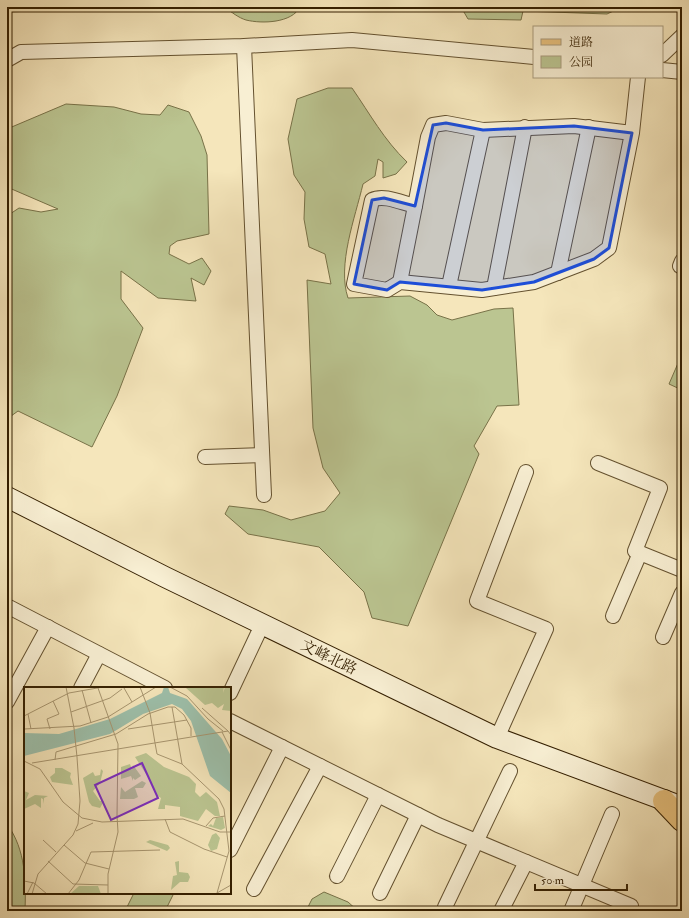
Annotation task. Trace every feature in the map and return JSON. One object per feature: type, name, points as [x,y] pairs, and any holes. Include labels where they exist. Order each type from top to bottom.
[{"type":"main road","points":[[672,804],[682,820]]},
{"type":"street","points":[[663,53],[682,36]]},
{"type":"street","points":[[7,60],[21,52],[244,46],[352,40],[533,57]]},
{"type":"street","points":[[244,46],[264,495]]},
{"type":"street","points":[[663,70],[682,72]]},
{"type":"street","points":[[415,206],[384,198],[372,200],[354,284],[387,290],[400,282],[482,290],[534,282],[594,259],[609,248],[632,133],[638,78]]},
{"type":"street","points":[[400,282],[428,137],[433,125],[446,123],[483,130],[574,126],[632,133]]},
{"type":"street","points":[[494,288],[525,127]]},
{"type":"street","points":[[558,273],[589,128]]},
{"type":"street","points":[[450,286],[483,130]]},
{"type":"street","points":[[205,457],[262,455]]},
{"type":"street","points":[[598,463],[660,488],[635,551],[681,567]]},
{"type":"street","points":[[497,738],[546,629],[477,601],[526,472]]},
{"type":"street","name":"文峰北路","points":[[7,498],[262,625],[497,738],[672,804]]},
{"type":"street","points":[[613,616],[640,553]]},
{"type":"street","points":[[663,637],[682,593]]},
{"type":"street","points":[[7,606],[99,654],[148,684],[161,687]]},
{"type":"street","points":[[231,691],[262,625]]},
{"type":"street","points":[[7,702],[48,627]]},
{"type":"street","points":[[82,687],[99,654]]},
{"type":"street","points":[[231,722],[418,815],[478,842],[631,906]]},
{"type":"street","points":[[231,848],[282,747]]},
{"type":"street","points":[[254,889],[320,766]]},
{"type":"street","points":[[445,907],[478,842],[510,771]]},
{"type":"street","points":[[337,876],[378,795]]},
{"type":"street","points":[[571,911],[612,814]]},
{"type":"street","points":[[380,893],[418,815]]},
{"type":"street","points":[[501,911],[526,862]]},
{"type":"highlighted area","points":[[446,123],[483,130],[574,126],[632,133],[609,248],[594,259],[534,282],[482,290],[400,282],[387,290],[354,284],[372,200],[384,198],[415,206],[433,125]]},
{"type":"green space","points":[[7,7],[136,7],[7,12]]},
{"type":"green space","points":[[225,7],[300,7],[296,12],[284,19],[260,22],[243,19]]},
{"type":"green space","points":[[461,7],[622,7],[607,14],[523,11],[521,20],[468,19]]},
{"type":"green space","points":[[328,88],[352,88],[384,136],[407,162],[396,174],[383,178],[383,162],[378,159],[375,176],[363,184],[348,241],[346,256],[345,285],[348,298],[410,296],[427,305],[437,315],[452,320],[494,309],[513,308],[519,405],[497,406],[474,446],[479,454],[408,626],[372,618],[364,592],[319,547],[248,534],[225,514],[229,506],[263,510],[291,520],[325,511],[340,493],[323,468],[313,428],[307,280],[331,284],[325,254],[309,247],[304,219],[305,192],[294,175],[288,139],[297,99]]},
{"type":"green space","points":[[66,104],[114,107],[141,114],[160,115],[168,105],[189,112],[201,136],[207,155],[209,234],[177,241],[170,246],[169,254],[189,264],[202,258],[211,271],[204,285],[191,278],[196,301],[158,298],[121,271],[121,299],[143,328],[117,396],[92,447],[18,411],[7,419],[7,216],[19,208],[41,212],[58,209],[7,187],[7,129]]},
{"type":"green space","points":[[682,354],[682,390],[669,384]]},
{"type":"green space","points":[[7,824],[18,844],[24,866],[25,911],[7,911]]},
{"type":"green space","points":[[324,892],[348,902],[358,911],[306,911],[312,899]]},
{"type":"green space","points":[[134,894],[174,894],[165,911],[125,911]]}]
